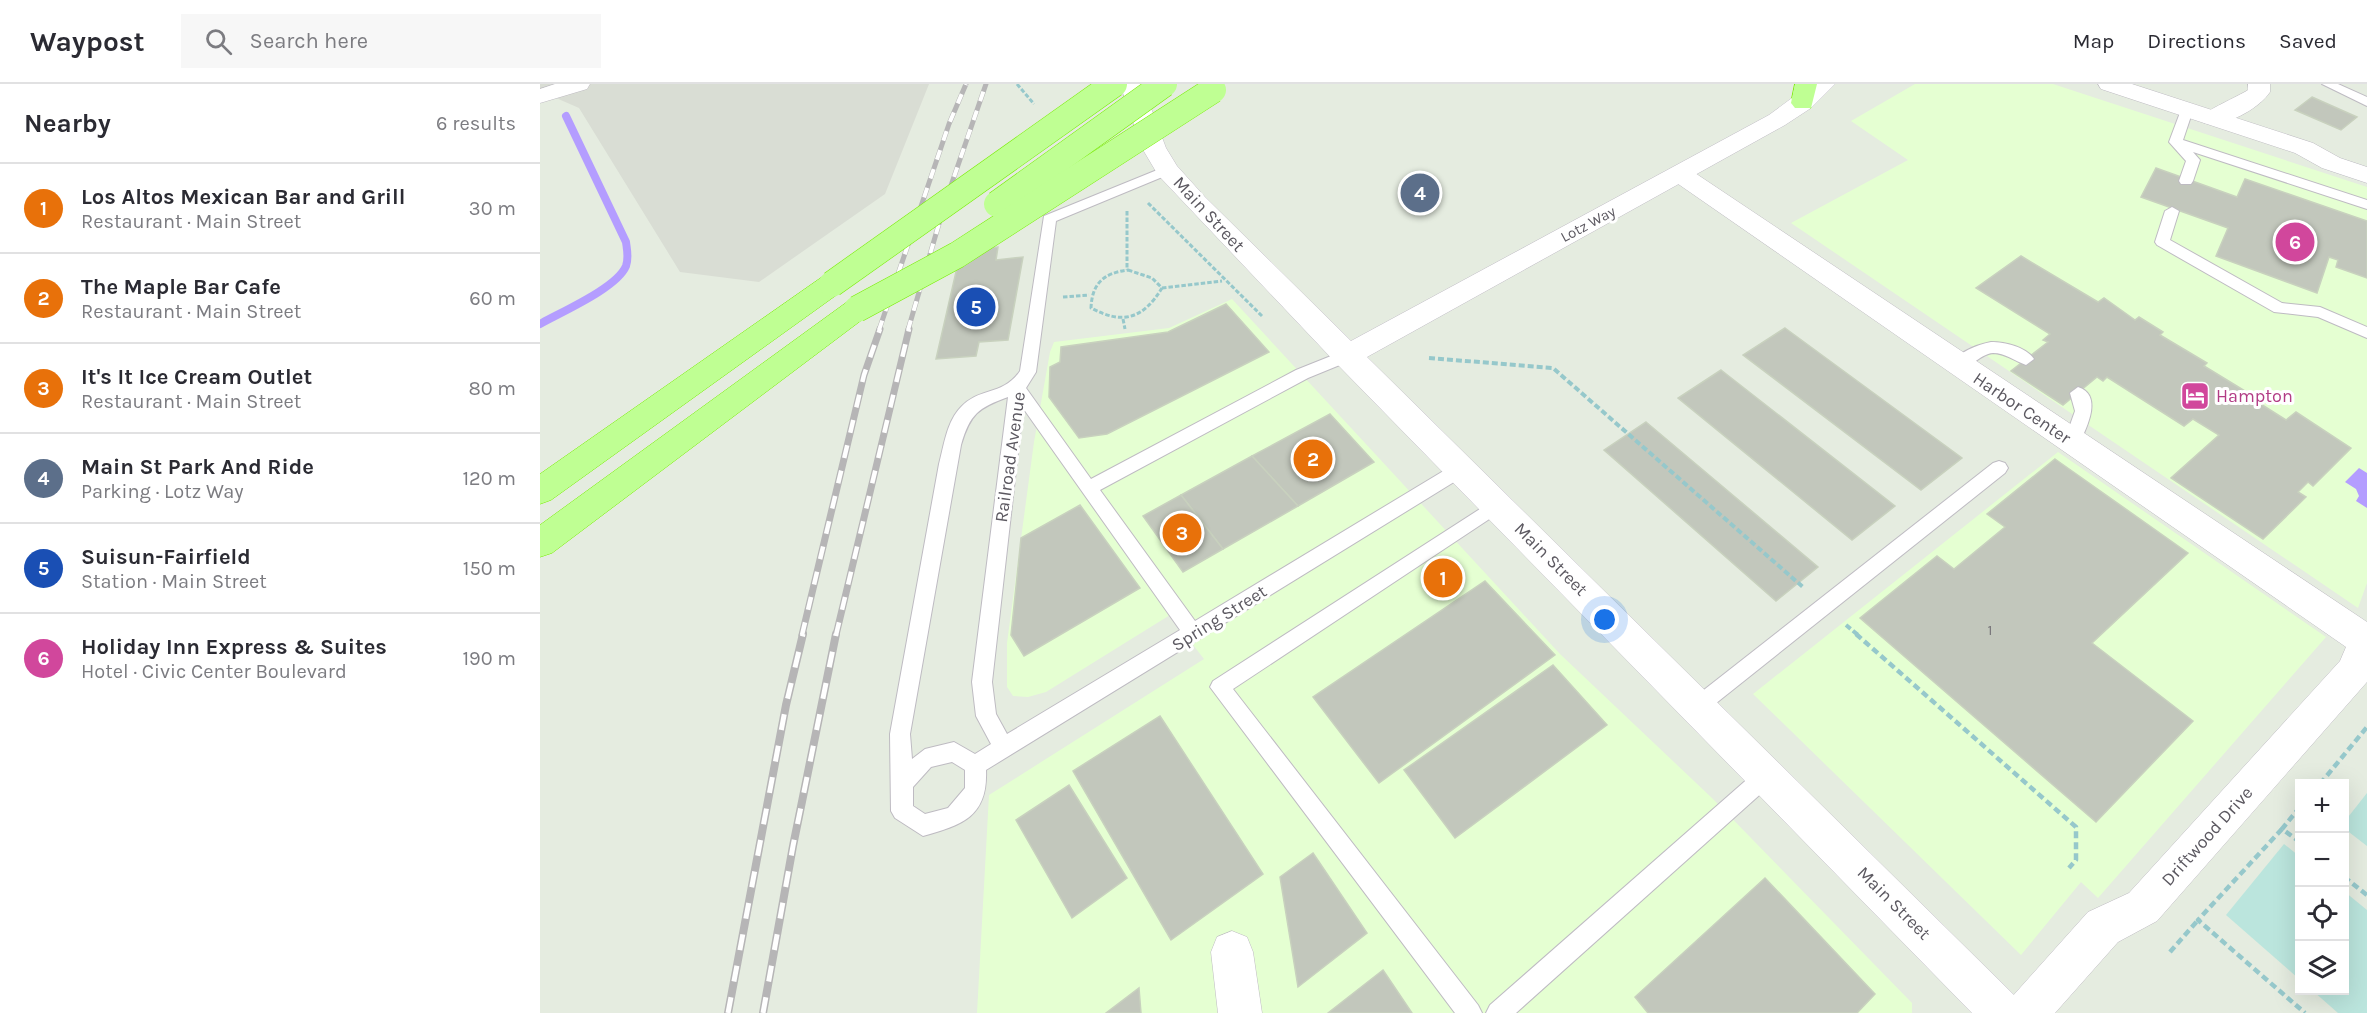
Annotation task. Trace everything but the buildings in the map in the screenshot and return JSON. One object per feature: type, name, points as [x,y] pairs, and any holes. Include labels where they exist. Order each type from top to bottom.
[{"type":"highway","points":[[540,464],[676,386],[832,284],[1114,84]]},
{"type":"highway","points":[[540,543],[1164,84]]},
{"type":"highway","points":[[857,309],[957,255],[1217,87]]},
{"type":"highway","points":[[540,491],[676,386]]},
{"type":"main road","points":[[540,96],[579,84]]},
{"type":"main road","name":"Main Street","points":[[1131,84],[1154,148],[1167,170],[1196,203],[2002,1013]]},
{"type":"main road","name":"Lotz Way","points":[[1346,356],[1680,174],[1824,84]]},
{"type":"main road","points":[[2109,84],[2304,148],[2331,163],[2367,175]]},
{"type":"main road","points":[[2212,118],[2217,99],[2239,84]]},
{"type":"main road","points":[[2212,118],[2238,107],[2259,92],[2259,84]]},
{"type":"main road","points":[[2304,148],[2337,150],[2367,160]]},
{"type":"main road","name":"Harbor Center","points":[[1680,174],[2366,641]]},
{"type":"main road","name":"Driftwood Drive","points":[[2026,1013],[2103,927],[2143,907],[2354,671],[2366,641]]},
{"type":"main road","points":[[1232,952],[1240,1013]]},
{"type":"lane","points":[[2328,84],[2367,102]]},
{"type":"lane","points":[[2176,142],[2187,110]]},
{"type":"lane","points":[[2176,142],[2193,160],[2186,181]]},
{"type":"lane","points":[[2176,142],[2367,206]]},
{"type":"lane","name":"Railroad Avenue","points":[[1004,749],[986,716],[982,682],[1017,388],[1028,372],[1049,219],[1167,170]]},
{"type":"lane","points":[[2172,211],[2162,242],[2278,308],[2320,312],[2367,333]]},
{"type":"lane","points":[[1958,365],[1974,352],[1998,346],[2026,359]]},
{"type":"lane","points":[[1089,488],[1302,374],[1346,356]]},
{"type":"lane","points":[[903,783],[925,759],[954,752],[975,765],[976,792],[954,817],[923,825],[902,811],[900,734],[947,464],[958,422],[963,412],[973,404],[1017,388],[1193,634]]},
{"type":"lane","points":[[2072,442],[2084,411],[2083,399],[2078,393]]},
{"type":"lane","points":[[1698,706],[1999,468]]},
{"type":"lane","name":"Spring Street","points":[[975,765],[1461,469]]},
{"type":"lane","points":[[1470,1013],[1220,687],[1497,505]]},
{"type":"lane","points":[[1498,1013],[1767,775]]},
{"type":"path","points":[[1130,184],[1223,280],[1268,322]]},
{"type":"path","points":[[1127,270],[1126,202],[1141,196]]},
{"type":"path","points":[[1119,271],[1144,272],[1155,279],[1162,288],[1154,303],[1140,314],[1123,319],[1104,316],[1091,308],[1089,296],[1095,284],[1119,271]]},
{"type":"path","points":[[1162,288],[1223,280]]},
{"type":"path","points":[[1123,319],[1125,329]]},
{"type":"path","points":[[1429,358],[1554,368],[2076,827],[2076,860],[2069,868]]},
{"type":"path","points":[[2322,779],[2367,727]]},
{"type":"path","points":[[2170,952],[2295,813]]},
{"type":"path","points":[[2282,828],[2295,838]]},
{"type":"path","points":[[2349,881],[2367,895]]},
{"type":"path","points":[[2198,920],[2305,1013]]},
{"type":"shaded area","points":[[540,84],[929,84],[885,194],[759,282],[680,272],[579,108],[540,91]]},
{"type":"shaded area","points":[[1915,84],[2053,84],[2367,187],[2367,583],[2358,608],[1791,223],[1908,160],[1851,121]]},
{"type":"shaded area","points":[[1232,299],[1560,654],[1713,799],[1912,1003],[1912,1013],[977,1013],[989,795],[1204,659],[1170,615],[1046,692],[1028,697],[1013,696],[1007,687],[1007,643],[1034,442],[1050,352],[1054,342],[1169,328]]},
{"type":"shaded area","points":[[2058,452],[2326,637],[2098,898],[2081,882],[2021,955],[1753,694]]},
{"type":"shaded area","points":[[2359,468],[2367,473],[2367,508],[2356,501],[2359,496],[2356,489],[2345,482]]},
{"type":"shaded area","points":[[2367,793],[2367,846],[2349,832],[2349,816]]},
{"type":"shaded area","points":[[2284,844],[2295,853],[2295,975],[2226,915]]},
{"type":"shaded area","points":[[2349,895],[2367,910],[2367,1013],[2338,1013],[2318,995],[2349,995]]},
{"type":"waterway","points":[[540,324],[588,299],[612,283],[626,266],[628,254],[626,242],[566,116]]},
{"type":"railway","points":[[879,330],[949,124],[966,84]]},
{"type":"railway","points":[[908,330],[945,203],[986,84]]},
{"type":"railway","points":[[802,635],[864,375],[880,329]]},
{"type":"railway","points":[[836,635],[909,329]]},
{"type":"railway","points":[[728,1013],[786,705],[803,634]]},
{"type":"railway","points":[[763,1013],[793,846],[836,634]]},
{"type":"place","name":"Main St Park And Ride","points":[[1420,193]]},
{"type":"place","name":"Holiday Inn Express & Suites","points":[[2295,242]]},
{"type":"place","name":"Suisun-Fairfield","points":[[976,307]]},
{"type":"place","name":"Hampton","points":[[2195,396]]},
{"type":"place","name":"The Maple Bar Cafe","points":[[1313,459]]},
{"type":"place","name":"It's It Ice Cream Outlet","points":[[1182,533]]},
{"type":"place","name":"Los Altos Mexican Bar and Grill","points":[[1443,578]]}]
